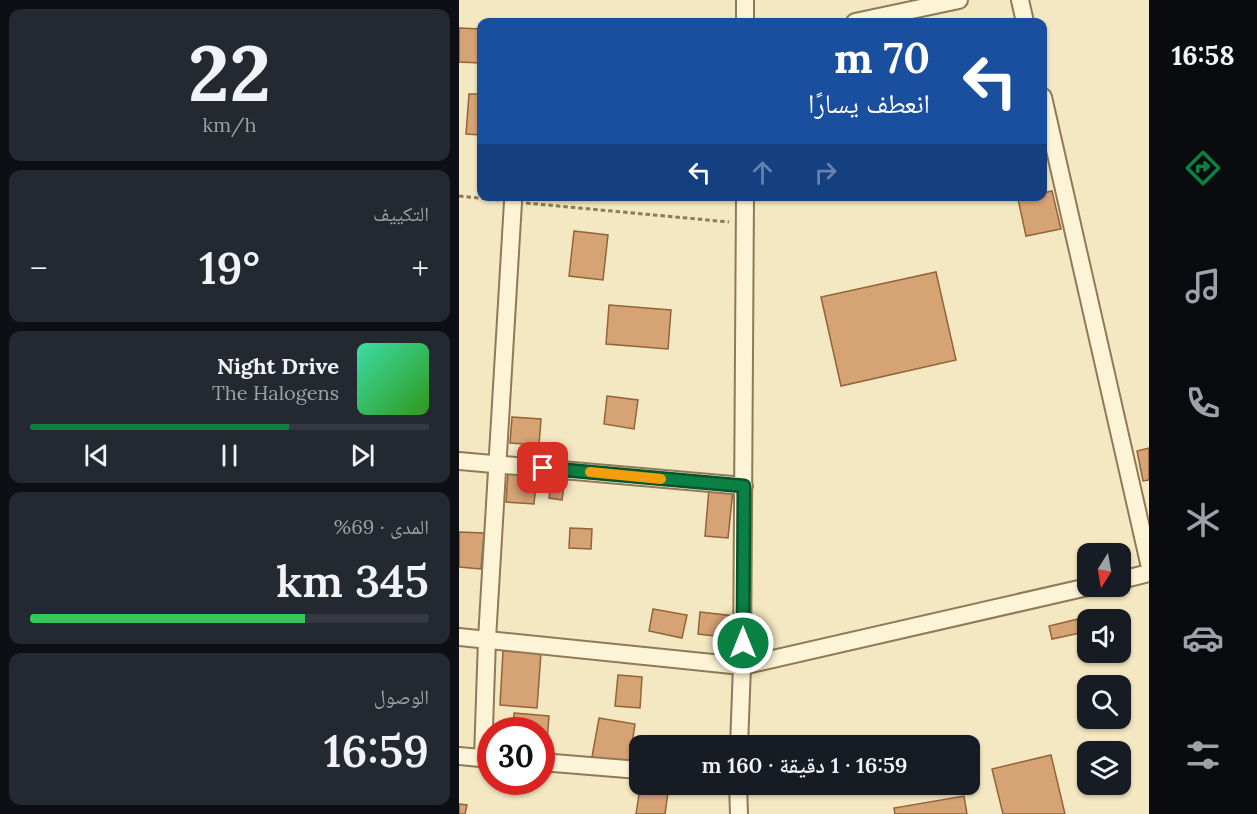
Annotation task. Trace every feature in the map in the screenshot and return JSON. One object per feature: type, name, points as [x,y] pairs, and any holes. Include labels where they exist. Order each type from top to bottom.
[{"type":"street","points":[[745,0],[745,18]]},
{"type":"street","points":[[874,18],[959,0]]},
{"type":"street","points":[[1020,0],[1025,18]]},
{"type":"street","points":[[1047,115],[1149,563]]},
{"type":"street","points":[[739,735],[744,486],[745,201]]},
{"type":"street","points":[[487,717],[487,639],[513,202]]},
{"type":"street","points":[[459,461],[744,486]]},
{"type":"street","points":[[1131,578],[1149,573]]},
{"type":"street","points":[[459,637],[742,666],[1077,589]]},
{"type":"street","points":[[459,756],[477,757]]},
{"type":"street","points":[[555,763],[629,769]]},
{"type":"street","points":[[738,795],[739,814]]},
{"type":"path","points":[[459,196],[477,198]]},
{"type":"path","points":[[504,201],[745,223]]},
{"type":"building","points":[[459,28],[477,29],[477,63],[459,62]]},
{"type":"building","points":[[469,94],[477,94],[477,135],[466,134]]},
{"type":"building","points":[[1052,191],[1061,229],[1026,236],[1018,201],[1047,201],[1047,192]]},
{"type":"building","points":[[574,231],[608,235],[603,280],[569,276]]},
{"type":"building","points":[[936,272],[956,360],[841,386],[821,297]]},
{"type":"building","points":[[609,305],[671,310],[668,349],[606,344]]},
{"type":"building","points":[[607,396],[638,400],[634,429],[604,424]]},
{"type":"building","points":[[512,417],[541,419],[539,445],[510,443]]},
{"type":"building","points":[[1149,448],[1149,480],[1143,481],[1137,451]]},
{"type":"building","points":[[508,472],[537,474],[534,504],[506,502]]},
{"type":"building","points":[[551,483],[564,485],[562,500],[549,498]]},
{"type":"building","points":[[709,488],[733,490],[728,538],[705,536]]},
{"type":"building","points":[[570,528],[592,529],[591,549],[569,548]]},
{"type":"building","points":[[459,532],[484,533],[481,569],[459,567]]},
{"type":"building","points":[[653,609],[687,615],[682,638],[649,631]]},
{"type":"building","points":[[700,612],[735,616],[733,638],[698,634]]},
{"type":"building","points":[[1077,619],[1077,634],[1052,639],[1049,626]]},
{"type":"building","points":[[503,651],[541,653],[537,708],[500,705]]},
{"type":"building","points":[[618,675],[642,677],[640,708],[615,706]]},
{"type":"building","points":[[514,713],[549,716],[549,717],[514,717]]},
{"type":"building","points":[[599,718],[635,724],[633,735],[629,735],[629,763],[592,757]]},
{"type":"building","points":[[1051,755],[1065,814],[1003,814],[992,769]]},
{"type":"building","points":[[639,795],[668,795],[665,814],[636,814]]},
{"type":"building","points":[[964,796],[967,814],[895,814],[894,808]]},
{"type":"building","points":[[459,804],[467,805],[465,814],[459,814]]},
{"type":"slow traffic","points":[[590,472],[661,479]]},
{"type":"route","points":[[543,468],[744,486],[743,643]]}]
